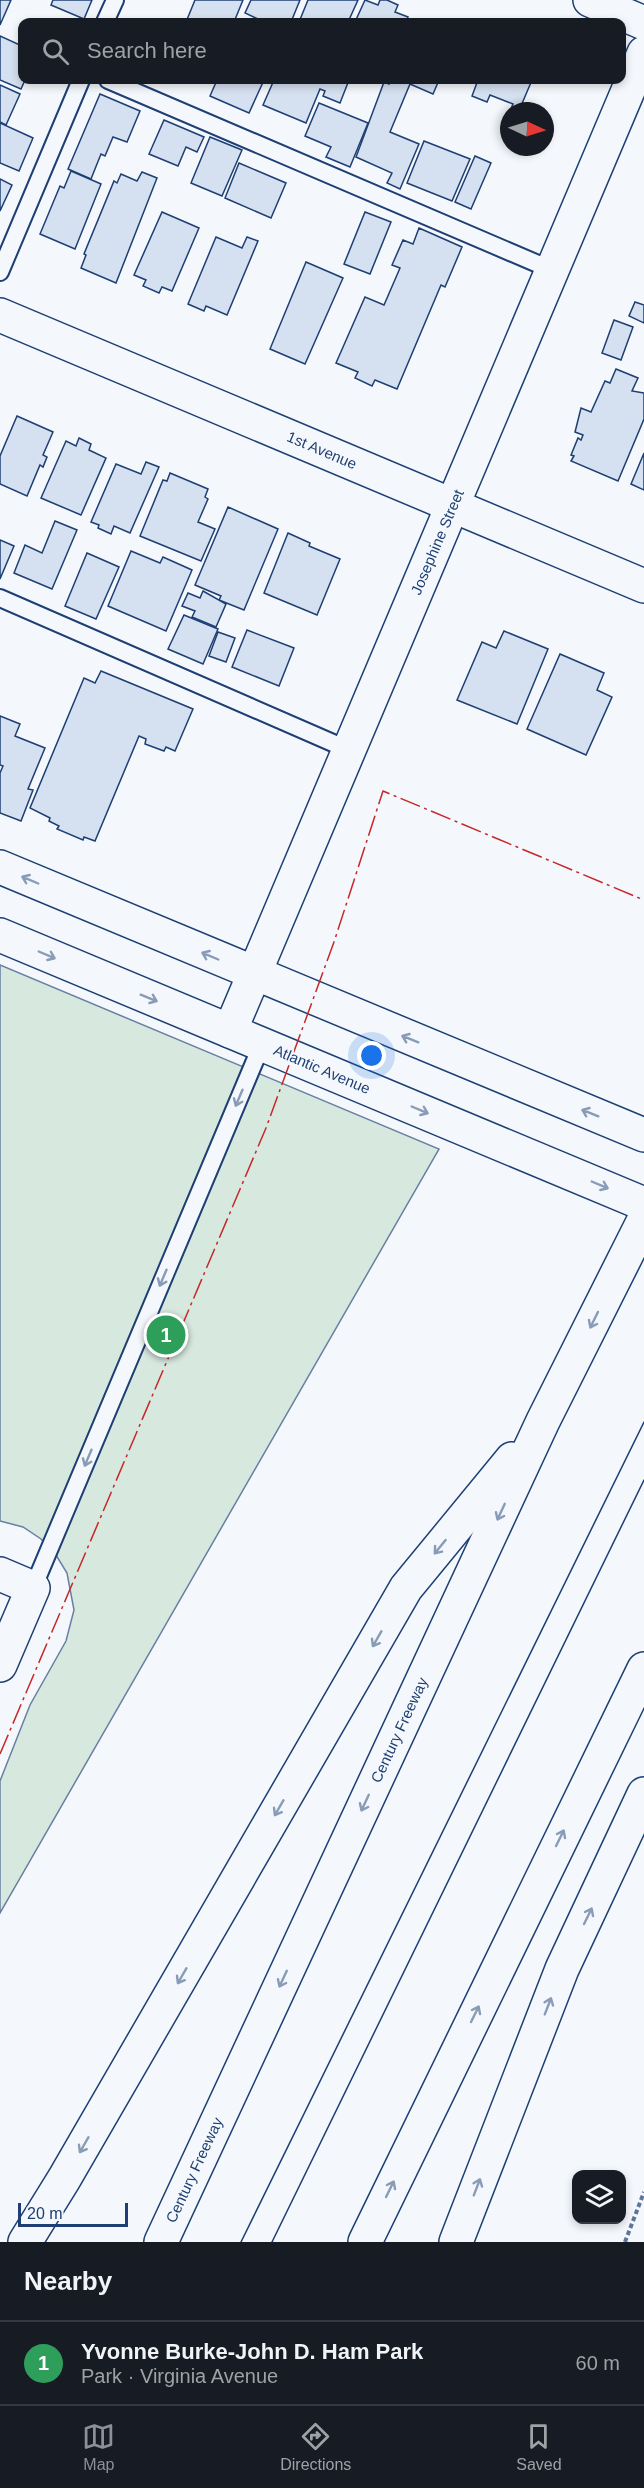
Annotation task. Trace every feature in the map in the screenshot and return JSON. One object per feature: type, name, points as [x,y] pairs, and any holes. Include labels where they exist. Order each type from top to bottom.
[{"type":"main road","points":[[590,0],[644,23]]},
{"type":"main road","name":"Josephine Street","points":[[230,1031],[644,53]]},
{"type":"main road","name":"1st Avenue","points":[[0,315],[644,586]]},
{"type":"main road","points":[[0,867],[644,1135]]},
{"type":"main road","name":"Atlantic Avenue","points":[[0,935],[644,1204]]},
{"type":"main road","name":"Century Freeway","points":[[160,2242],[543,1421],[644,1220]]},
{"type":"main road","points":[[25,2242],[64,2179],[406,1588],[543,1421]]},
{"type":"main road","points":[[0,1574],[33,1588],[0,1665]]},
{"type":"main road","points":[[365,2242],[644,1669]]},
{"type":"main road","points":[[456,2242],[562,1969],[644,1794]]},
{"type":"main road","points":[[32,2242],[64,2179]]},
{"type":"lane","points":[[107,18],[115,0]]},
{"type":"lane","points":[[0,272],[79,84]]},
{"type":"lane","points":[[117,84],[552,270]]},
{"type":"lane","points":[[0,598],[349,750]]},
{"type":"lane","points":[[33,1588],[262,1044]]},
{"type":"path","points":[[625,2242],[644,2192]]},
{"type":"shaded area","points":[[0,965],[439,1149],[0,1913],[0,1781],[30,1705],[66,1641],[74,1610],[67,1573],[56,1555],[41,1539],[23,1527],[0,1521]]},
{"type":"building","points":[[0,0],[11,0],[0,25]]},
{"type":"building","points":[[53,0],[92,0],[84,18],[51,5]]},
{"type":"building","points":[[195,0],[243,0],[236,18],[188,18]]},
{"type":"building","points":[[251,0],[300,0],[293,18],[256,18],[245,13]]},
{"type":"building","points":[[308,0],[358,0],[350,18],[301,18]]},
{"type":"building","points":[[365,0],[378,5],[380,0],[387,0],[398,5],[395,12],[408,17],[408,18],[357,18]]},
{"type":"building","points":[[0,36],[18,44],[18,84],[23,84],[21,89],[0,80]]},
{"type":"building","points":[[215,84],[262,84],[249,113],[210,96]]},
{"type":"building","points":[[272,84],[347,84],[340,103],[323,96],[325,91],[320,89],[306,123],[263,105]]},
{"type":"building","points":[[383,84],[410,84],[390,132],[419,144],[400,189],[387,183],[392,173],[356,157]]},
{"type":"building","points":[[410,84],[437,84],[433,94]]},
{"type":"building","points":[[476,84],[530,84],[523,102],[508,102],[490,95],[487,102],[472,96]]},
{"type":"building","points":[[0,85],[20,94],[6,125],[0,122]]},
{"type":"building","points":[[100,94],[140,111],[127,142],[113,137],[105,156],[101,154],[91,179],[68,169]]},
{"type":"building","points":[[319,103],[368,123],[350,167],[326,157],[331,147],[305,136]]},
{"type":"building","points":[[164,120],[204,137],[197,152],[186,147],[178,166],[149,154]]},
{"type":"building","points":[[0,123],[33,138],[19,171],[0,163]]},
{"type":"building","points":[[210,137],[242,150],[222,196],[191,183]]},
{"type":"building","points":[[424,141],[470,159],[452,201],[407,183]]},
{"type":"building","points":[[475,156],[491,163],[471,209],[455,202]]},
{"type":"building","points":[[239,163],[286,183],[271,218],[225,198]]},
{"type":"building","points":[[71,171],[101,184],[75,249],[40,234],[60,186],[64,188]]},
{"type":"building","points":[[142,172],[157,178],[116,283],[81,268],[86,255],[84,254],[114,181],[117,183],[121,174],[137,181]]},
{"type":"building","points":[[0,179],[12,185],[0,211]]},
{"type":"building","points":[[162,212],[199,228],[172,291],[162,287],[159,293],[143,286],[146,280],[134,275]]},
{"type":"building","points":[[365,212],[391,222],[370,274],[344,264]]},
{"type":"building","points":[[419,228],[462,247],[445,287],[441,285],[397,389],[375,380],[372,386],[355,378],[358,372],[336,363],[365,297],[384,305],[400,268],[392,265],[403,240],[413,244]]},
{"type":"building","points":[[216,237],[242,248],[247,237],[258,241],[227,315],[206,306],[204,311],[188,304]]},
{"type":"building","points":[[306,262],[343,278],[305,364],[270,349]]},
{"type":"building","points":[[635,302],[644,305],[644,323],[629,316]]},
{"type":"building","points":[[614,320],[633,327],[621,360],[602,353]]},
{"type":"building","points":[[616,369],[638,378],[632,391],[644,393],[644,419],[618,481],[571,461],[578,438],[581,440],[583,435],[575,432],[581,408],[591,412],[605,381],[610,383]]},
{"type":"building","points":[[17,416],[53,432],[43,455],[47,457],[43,467],[40,465],[27,496],[0,484],[0,456]]},
{"type":"building","points":[[79,438],[91,444],[89,450],[106,458],[81,515],[41,498],[66,441],[76,446]]},
{"type":"building","points":[[644,453],[644,490],[631,484]]},
{"type":"building","points":[[146,462],[159,467],[130,533],[114,526],[111,534],[98,528],[99,525],[91,522],[116,464],[141,474]]},
{"type":"building","points":[[170,473],[208,489],[205,497],[208,499],[198,522],[215,529],[201,561],[140,536],[163,480],[167,481]]},
{"type":"building","points":[[228,507],[278,529],[244,610],[219,600],[221,596],[195,585]]},
{"type":"building","points":[[55,521],[77,530],[52,589],[14,573],[25,545],[42,553]]},
{"type":"building","points":[[288,533],[310,543],[309,546],[340,559],[317,615],[264,593]]},
{"type":"building","points":[[0,540],[14,546],[0,579]]},
{"type":"building","points":[[131,551],[160,563],[163,557],[192,570],[166,631],[108,606]]},
{"type":"building","points":[[87,553],[119,567],[96,619],[65,606]]},
{"type":"building","points":[[203,591],[226,604],[216,627],[192,617],[195,611],[182,606],[188,593],[200,598]]},
{"type":"building","points":[[184,615],[218,629],[203,664],[168,649]]},
{"type":"building","points":[[247,630],[294,648],[279,686],[232,667]]},
{"type":"building","points":[[504,631],[548,649],[517,724],[457,700],[482,642],[496,648]]},
{"type":"building","points":[[218,632],[235,638],[226,662],[209,656]]},
{"type":"building","points":[[560,654],[604,673],[597,690],[612,697],[586,755],[527,729]]},
{"type":"building","points":[[101,671],[193,709],[175,751],[166,747],[164,751],[145,744],[146,739],[139,736],[95,841],[84,837],[83,840],[57,829],[59,826],[49,821],[50,818],[30,808],[84,678],[95,683]]},
{"type":"building","points":[[0,716],[20,724],[15,736],[45,748],[28,789],[33,790],[21,821],[0,813],[0,773],[3,766],[0,765]]},
{"type":"tram line","points":[[241,2242],[644,1422]]},
{"type":"tram line","points":[[272,2242],[644,1480]]},
{"type":"power","points":[[0,1754],[266,1128],[334,942],[383,791],[644,900]]},
{"type":"place","name":"Yvonne Burke-John D. Ham Park","points":[[166,1335]]}]
